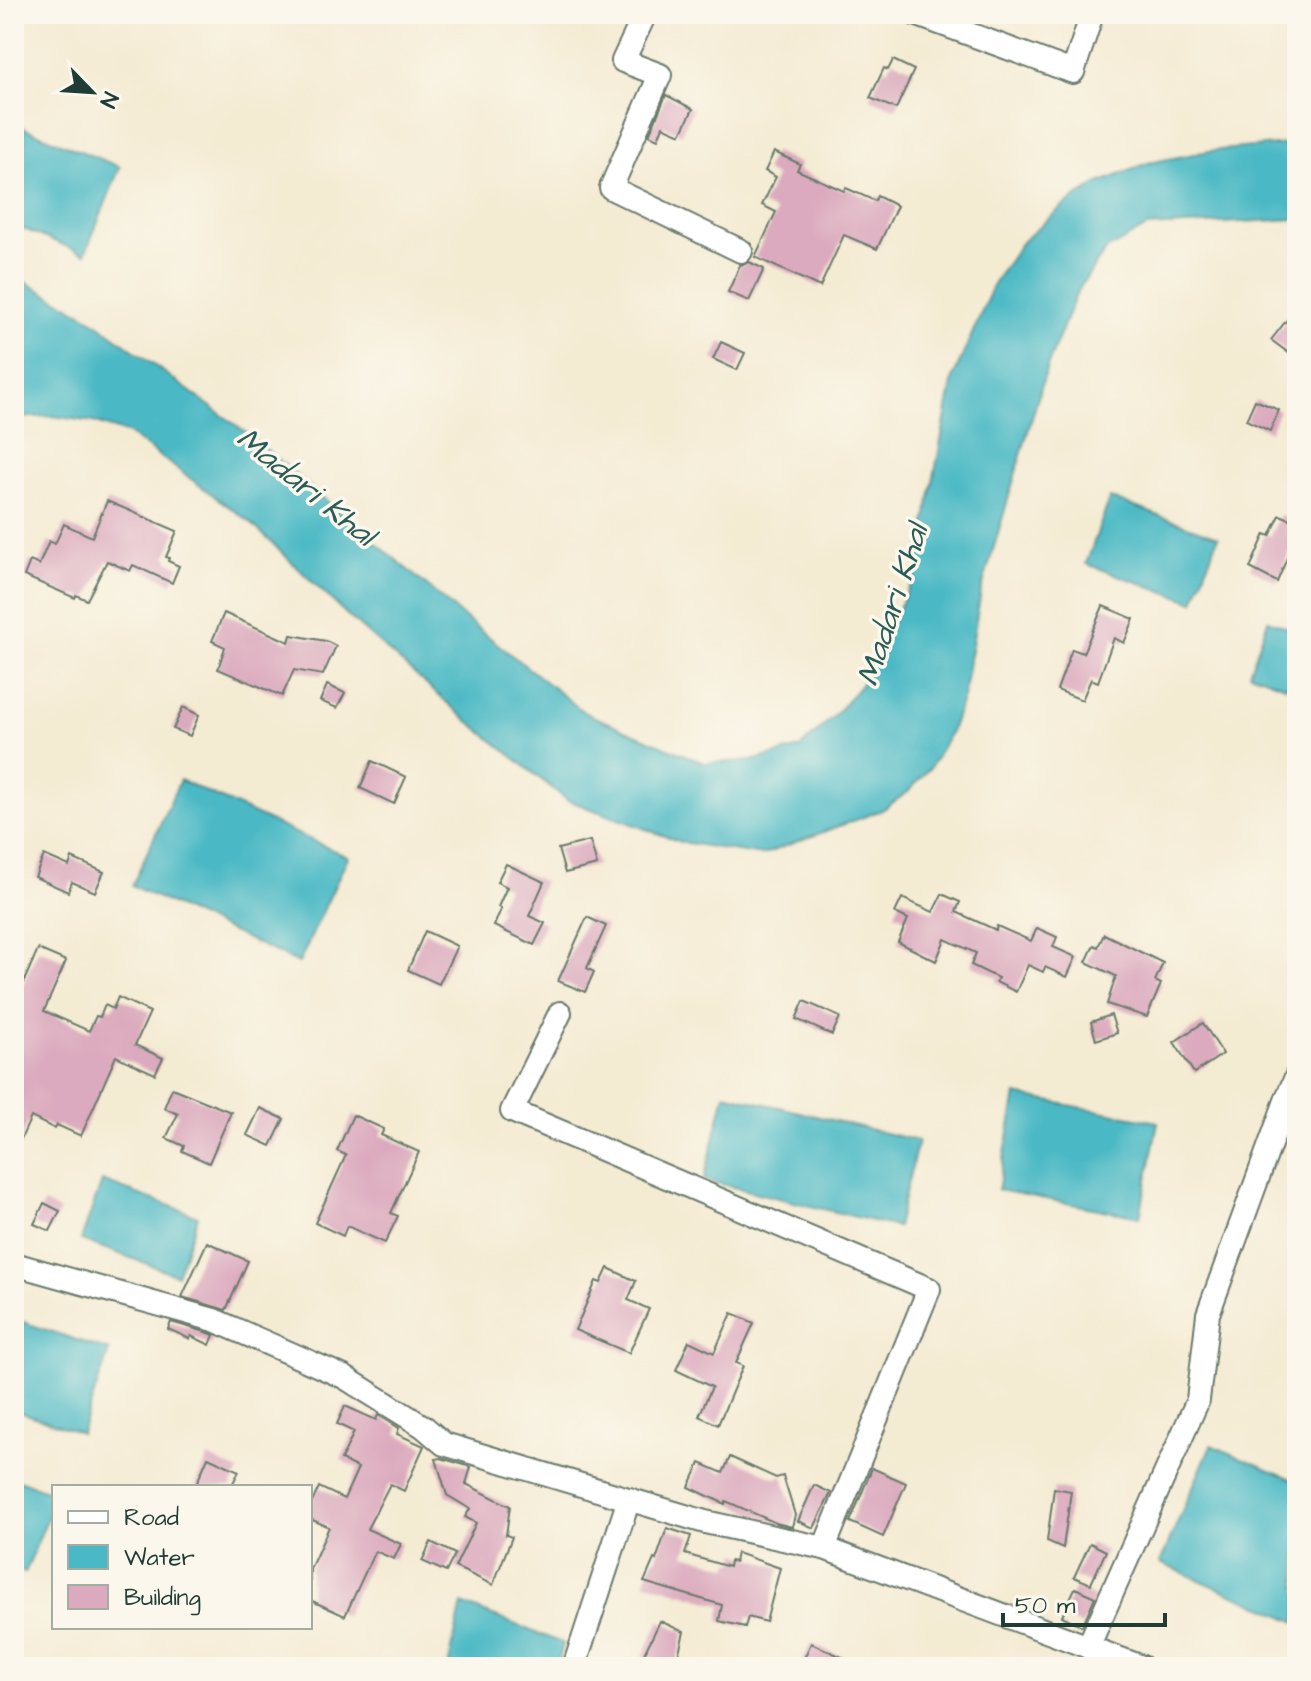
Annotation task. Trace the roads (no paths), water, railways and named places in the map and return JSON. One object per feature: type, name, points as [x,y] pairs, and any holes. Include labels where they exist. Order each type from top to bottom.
[{"type":"street","points":[[645,14],[623,61],[660,75],[611,188],[741,251]]},
{"type":"street","points":[[915,14],[1073,72],[1092,14]]},
{"type":"street","points":[[560,1013],[512,1111],[929,1289],[824,1548]]},
{"type":"street","points":[[1088,1647],[1198,1400],[1208,1314],[1292,1099],[1297,1075]]},
{"type":"street","points":[[14,1264],[214,1320],[344,1377],[424,1427],[444,1444],[705,1522],[824,1548],[1142,1667]]},
{"type":"street","points":[[574,1667],[629,1499]]},
{"type":"water","points":[[14,124],[120,167],[85,254],[14,225]]},
{"type":"water","name":"Madari Khal","points":[[1297,143],[1297,219],[1147,227],[1105,251],[1077,292],[1047,367],[981,591],[963,697],[951,731],[930,768],[908,792],[882,810],[762,855],[681,842],[567,800],[461,715],[347,615],[250,522],[129,434],[93,422],[52,416],[14,418],[14,276],[87,316],[248,434],[461,615],[585,713],[704,763],[751,761],[800,748],[861,685],[915,576],[953,378],[995,281],[1022,242],[1062,207],[1097,184],[1148,163],[1209,151]]},
{"type":"water","points":[[1110,498],[1218,537],[1194,602],[1086,564]]},
{"type":"water","points":[[1268,620],[1297,631],[1297,690],[1249,673]]},
{"type":"water","points":[[180,780],[348,857],[299,963],[132,886]]},
{"type":"water","points":[[725,1094],[918,1141],[897,1227],[704,1180]]},
{"type":"water","points":[[1016,1095],[1158,1122],[1140,1217],[998,1190]]},
{"type":"water","points":[[102,1181],[198,1216],[177,1275],[81,1240]]},
{"type":"water","points":[[14,1319],[109,1351],[81,1433],[14,1410]]},
{"type":"water","points":[[1211,1445],[1297,1481],[1297,1622],[1160,1563]]},
{"type":"water","points":[[14,1478],[52,1493],[52,1507],[25,1573],[14,1569]]},
{"type":"water","points":[[462,1604],[563,1643],[557,1667],[448,1667]]}]
